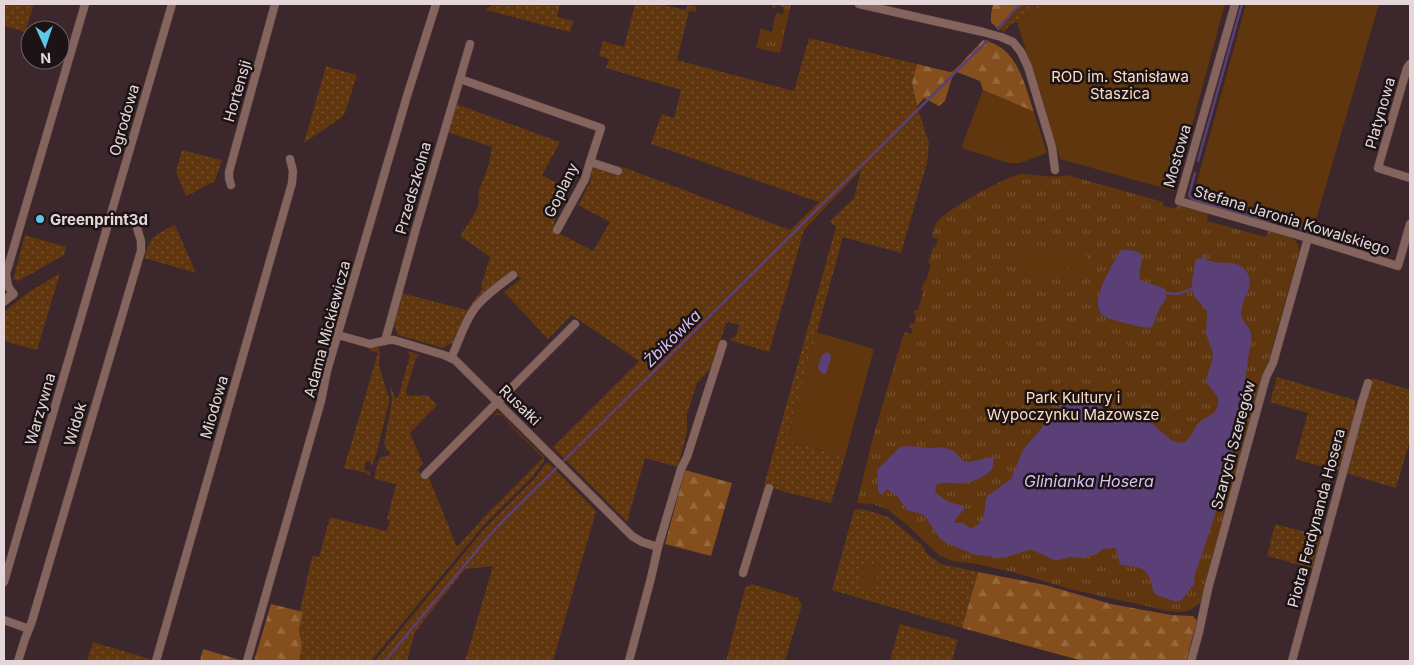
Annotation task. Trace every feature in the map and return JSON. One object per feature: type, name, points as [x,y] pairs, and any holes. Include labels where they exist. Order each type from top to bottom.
[{"type":"street","points":[[4,302],[13,294],[8,286],[6,274],[85,4]]},
{"type":"street","name":"Ogrodowa","points":[[102,243],[172,4]]},
{"type":"street","name":"Hortensji","points":[[231,185],[229,172],[275,4]]},
{"type":"street","name":"Adama Mickiewicza","points":[[247,661],[322,401],[327,371],[414,72],[436,4]]},
{"type":"street","points":[[858,4],[983,32],[1013,42],[1021,52],[1028,67],[1052,147],[1055,170]]},
{"type":"street","name":"Mostowa","points":[[1179,201],[1235,4]]},
{"type":"street","name":"Przedszkolna","points":[[385,341],[470,44]]},
{"type":"street","name":"Platynowa","points":[[1410,64],[1407,68],[1378,168],[1410,178]]},
{"type":"street","points":[[460,79],[601,128],[592,159]]},
{"type":"street","name":"Miodowa","points":[[156,661],[292,183],[293,171],[290,159]]},
{"type":"street","name":"Goplany","points":[[557,230],[585,179],[592,159],[618,171]]},
{"type":"street","name":"Stefana Jaronia Kowalskiego","points":[[1179,201],[1398,266],[1410,224]]},
{"type":"street","name":"Widok","points":[[18,661],[141,251],[141,241],[137,228]]},
{"type":"street","name":"Szarych Szeregów","points":[[1191,661],[1208,589],[1266,377],[1273,363],[1308,238]]},
{"type":"street","name":"Warzywna","points":[[4,582],[102,243]]},
{"type":"street","points":[[452,358],[468,319],[475,308],[484,297],[513,275]]},
{"type":"street","points":[[425,475],[575,324]]},
{"type":"street","name":"Rusałki","points":[[338,335],[370,344],[394,340],[452,358],[632,536],[658,548]]},
{"type":"street","points":[[629,661],[652,578],[658,548],[681,469],[688,457],[723,344]]},
{"type":"street","name":"Piotra Ferdynanda Hosera","points":[[1292,661],[1368,383]]},
{"type":"street","points":[[743,573],[769,488]]},
{"type":"street","points":[[4,620],[29,629]]},
{"type":"green space","points":[[4,4],[34,4],[29,20],[20,20],[20,31],[4,26]]},
{"type":"green space","points":[[493,4],[560,4],[557,17],[573,21],[570,32],[486,10]]},
{"type":"green space","points":[[635,4],[659,4],[686,10],[688,4],[696,6],[696,12],[689,11],[677,60],[794,91],[809,38],[917,64],[912,83],[929,143],[927,163],[901,253],[843,237],[787,441],[845,456],[831,503],[764,485],[836,227],[830,221],[854,198],[861,170],[804,230],[769,352],[729,340],[736,336],[739,325],[729,322],[726,324],[711,368],[697,383],[687,414],[687,432],[678,467],[645,458],[627,522],[511,405],[553,447],[639,361],[572,315],[548,339],[504,292],[521,279],[512,272],[478,298],[454,343],[443,348],[398,335],[395,327],[393,327],[401,293],[467,310],[483,288],[481,287],[490,257],[460,236],[478,208],[479,190],[488,167],[492,147],[448,132],[456,104],[560,142],[542,175],[564,187],[560,195],[562,202],[553,230],[593,251],[610,222],[578,205],[590,183],[592,170],[595,168],[619,174],[623,167],[790,230],[819,202],[651,144],[662,114],[674,118],[681,90],[606,68],[609,59],[599,56],[603,41],[624,47]]},
{"type":"green space","points":[[773,4],[791,4],[780,53],[756,48],[761,28],[772,32],[776,13],[783,14],[784,7],[776,5],[775,8],[772,8]]},
{"type":"green space","points":[[993,4],[1021,4],[997,28],[991,22]]},
{"type":"green space","points":[[1024,4],[1046,4],[1017,22],[1012,23],[1004,32],[999,29],[1018,8]]},
{"type":"green space","name":"ROD im. Stanisława Staszica","points":[[1046,4],[1225,4],[1174,191],[1060,159],[1017,22]]},
{"type":"green space","name":"ROD im. Stanisława Staszica","points":[[1246,4],[1379,4],[1313,230],[1193,196]]},
{"type":"green space","points":[[983,40],[995,44],[1012,58],[1018,68],[1034,112],[983,90],[980,81],[954,71]]},
{"type":"green space","points":[[917,64],[950,72],[954,71],[945,101],[939,106],[924,98],[917,106],[912,83]]},
{"type":"green space","points":[[326,66],[357,75],[345,113],[341,118],[304,143]]},
{"type":"green space","points":[[983,90],[1034,112],[1047,153],[1020,163],[1009,163],[961,148]]},
{"type":"green space","points":[[182,150],[222,160],[215,181],[186,196],[176,172]]},
{"type":"green space","name":"Park Kultury i Wypoczynku Mazowsze","points":[[1020,174],[1067,175],[1163,202],[1163,206],[1176,209],[1177,205],[1208,213],[1207,221],[1266,237],[1268,230],[1284,234],[1297,242],[1299,247],[1201,602],[1190,610],[1183,612],[1169,611],[1074,590],[1016,573],[953,561],[939,555],[888,510],[873,504],[857,503],[873,437],[903,336],[905,332],[911,334],[913,329],[909,327],[910,323],[914,324],[915,310],[918,310],[923,291],[921,290],[931,264],[928,263],[933,247],[935,248],[938,239],[932,237],[935,225],[943,216],[964,202]]},
{"type":"green space","points":[[175,225],[196,273],[144,258],[154,237]]},
{"type":"green space","points":[[25,235],[66,247],[64,255],[18,281],[13,279]]},
{"type":"green space","points":[[1022,241],[1069,254],[1063,278],[1015,265]]},
{"type":"green space","points":[[1072,252],[1088,256],[1080,284],[1065,280]]},
{"type":"green space","points":[[60,273],[37,350],[4,341],[4,312],[26,294]]},
{"type":"green space","points":[[816,332],[874,349],[845,456],[787,441]]},
{"type":"green space","points":[[375,347],[380,351],[379,366],[389,402],[375,459],[371,466],[371,462],[366,461],[364,470],[370,472],[370,476],[367,473],[344,468],[378,353],[369,350]]},
{"type":"green space","points":[[407,351],[420,355],[416,358],[406,391],[407,396],[427,395],[437,405],[410,433],[423,464],[417,470],[426,479],[429,478],[457,547],[543,458],[501,415],[492,415],[501,414],[544,457],[544,461],[533,476],[483,526],[371,661],[299,661],[302,646],[299,630],[303,612],[300,611],[312,556],[319,557],[330,517],[387,531],[390,520],[387,519],[396,484],[374,479],[378,461],[381,457],[388,456],[390,452],[386,449],[384,443],[392,401],[390,385],[395,398],[398,398],[410,356]]},
{"type":"green space","points":[[1277,377],[1355,400],[1356,415],[1341,472],[1295,459],[1308,413],[1270,402]]},
{"type":"green space","points":[[1372,378],[1410,390],[1410,440],[1396,488],[1345,473]]},
{"type":"green space","points":[[546,463],[549,463],[596,511],[553,661],[465,661],[493,566],[465,569],[415,632],[407,661],[375,661],[485,528],[535,478]]},
{"type":"green space","points":[[685,470],[732,483],[711,556],[665,544]]},
{"type":"green space","points":[[858,509],[888,517],[922,545],[927,554],[941,564],[978,572],[962,628],[832,590],[854,510]]},
{"type":"green space","points":[[1275,524],[1324,537],[1315,569],[1267,556]]},
{"type":"green space","points":[[865,563],[880,567],[873,592],[858,588]]},
{"type":"green space","points":[[978,572],[1045,585],[1111,604],[1171,615],[1193,616],[1197,621],[1186,661],[1083,661],[962,628]]},
{"type":"green space","points":[[752,584],[798,598],[802,605],[785,661],[726,661],[745,588]]},
{"type":"green space","points":[[271,604],[303,612],[299,630],[302,646],[299,661],[254,661]]},
{"type":"green space","points":[[900,624],[958,640],[952,661],[890,661]]},
{"type":"green space","points":[[93,642],[150,659],[149,661],[87,661]]},
{"type":"green space","points":[[203,649],[240,660],[240,661],[200,661]]},
{"type":"water","points":[[1123,250],[1138,252],[1141,255],[1140,279],[1166,290],[1166,299],[1159,309],[1151,328],[1136,326],[1105,317],[1100,311],[1098,304],[1102,287],[1117,256]]},
{"type":"water","name":"Glinianka Hosera","points":[[1200,258],[1214,262],[1236,264],[1246,271],[1250,282],[1241,314],[1250,330],[1251,341],[1241,420],[1230,466],[1194,577],[1195,583],[1182,600],[1176,602],[1155,594],[1149,577],[1145,572],[1139,568],[1120,564],[1116,549],[1114,548],[1103,549],[1095,555],[1058,560],[1032,550],[1004,558],[975,555],[940,539],[924,515],[907,510],[897,496],[887,489],[882,495],[880,494],[877,470],[900,447],[942,447],[955,452],[964,461],[971,462],[989,457],[993,458],[991,470],[976,480],[937,484],[935,492],[947,501],[962,505],[964,508],[955,523],[963,523],[970,528],[975,526],[982,520],[987,496],[1011,479],[1023,450],[1061,405],[1072,402],[1093,401],[1120,419],[1136,414],[1174,441],[1184,442],[1192,434],[1196,426],[1215,412],[1218,406],[1218,397],[1206,380],[1213,353],[1206,334],[1207,311],[1194,296],[1192,289],[1195,260]]},
{"type":"water","points":[[827,352],[831,358],[826,374],[823,374],[820,372],[818,365],[822,355]]},
{"type":"waterway","name":"Żbikówka","points":[[998,29],[1015,9],[1022,4]]},
{"type":"waterway","points":[[1198,161],[1242,4]]},
{"type":"waterway","name":"Żbikówka","points":[[385,661],[504,520],[987,41]]},
{"type":"waterway","points":[[1195,173],[1189,195],[1192,199],[1267,221]]},
{"type":"waterway","points":[[1296,227],[1309,232]]},
{"type":"waterway","points":[[1166,293],[1177,294],[1192,289]]},
{"type":"place","name":"Greenprint3d","points":[[40,219]]}]
